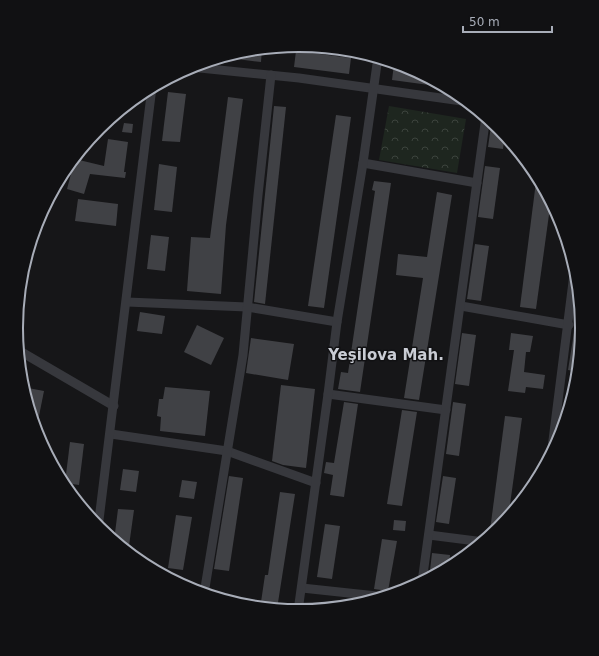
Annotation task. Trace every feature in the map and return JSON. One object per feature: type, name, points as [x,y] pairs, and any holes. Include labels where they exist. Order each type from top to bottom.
[{"type":"street","points":[[299,604],[328,394],[336,322],[363,163],[372,88],[377,63]]},
{"type":"street","points":[[205,68],[271,75],[456,100]]},
{"type":"street","points":[[205,588],[243,355],[271,75]]},
{"type":"street","points":[[99,519],[111,434],[151,95]]},
{"type":"street","points":[[423,575],[485,123]]},
{"type":"street","points":[[363,163],[477,183]]},
{"type":"street","points":[[554,437],[573,286]]},
{"type":"street","points":[[127,302],[247,308],[336,322]]},
{"type":"street","points":[[461,306],[569,325]]},
{"type":"street","points":[[24,354],[114,406]]},
{"type":"street","points":[[328,394],[446,410]]},
{"type":"street","points":[[111,434],[227,451],[316,483]]},
{"type":"street","points":[[429,535],[476,541]]},
{"type":"street","points":[[302,588],[372,595]]},
{"type":"green space","points":[[389,106],[466,119],[457,173],[379,160]]},
{"type":"building","points":[[296,52],[351,58],[349,74],[294,67]]},
{"type":"building","points":[[262,54],[261,62],[237,59]]},
{"type":"building","points":[[393,68],[431,85],[392,80]]},
{"type":"building","points":[[168,92],[186,94],[180,142],[162,141]]},
{"type":"building","points":[[228,97],[243,99],[226,225],[221,294],[187,291],[191,237],[210,238]]},
{"type":"building","points":[[274,106],[286,107],[265,304],[254,302]]},
{"type":"building","points":[[336,115],[351,117],[324,308],[308,306]]},
{"type":"building","points":[[124,123],[133,124],[132,133],[122,132]]},
{"type":"building","points":[[491,128],[504,142],[503,149],[488,147]]},
{"type":"building","points":[[108,139],[128,142],[124,172],[126,172],[125,178],[90,174],[84,194],[67,189],[72,172],[80,160],[104,166]]},
{"type":"building","points":[[159,164],[177,167],[172,212],[154,210]]},
{"type":"building","points":[[485,166],[500,168],[493,219],[478,217]]},
{"type":"building","points":[[374,181],[391,183],[360,392],[338,389],[341,372],[348,373],[375,191],[372,190]]},
{"type":"building","points":[[536,185],[549,211],[536,309],[520,307]]},
{"type":"building","points":[[437,192],[452,195],[419,400],[404,398],[423,278],[396,275],[398,254],[427,257]]},
{"type":"building","points":[[78,199],[118,204],[116,226],[75,221]]},
{"type":"building","points":[[151,235],[169,237],[165,271],[147,269]]},
{"type":"building","points":[[475,244],[489,246],[481,301],[467,299]]},
{"type":"building","points":[[140,312],[165,316],[162,334],[137,331]]},
{"type":"building","points":[[576,319],[573,371],[568,370]]},
{"type":"building","points":[[197,325],[224,338],[211,365],[184,352]]},
{"type":"building","points":[[462,333],[476,335],[469,386],[455,384]]},
{"type":"building","points":[[511,333],[533,336],[530,352],[526,352],[524,372],[545,375],[543,389],[526,387],[525,393],[508,391],[514,350],[509,350]]},
{"type":"building","points":[[251,338],[294,344],[288,380],[246,373]]},
{"type":"building","points":[[281,385],[315,389],[306,468],[283,465],[272,461]]},
{"type":"building","points":[[165,387],[210,391],[205,436],[160,431],[161,417],[157,416],[159,399],[163,399]]},
{"type":"building","points":[[29,388],[44,391],[39,418]]},
{"type":"building","points":[[344,402],[358,404],[344,497],[330,495],[333,475],[324,473],[326,462],[334,463]]},
{"type":"building","points":[[453,402],[466,404],[459,456],[446,454]]},
{"type":"building","points":[[402,410],[417,412],[402,506],[387,504]]},
{"type":"building","points":[[505,416],[522,418],[510,507],[490,528]]},
{"type":"building","points":[[70,442],[84,444],[79,485],[71,484],[66,475]]},
{"type":"building","points":[[123,469],[139,471],[136,492],[120,490]]},
{"type":"building","points":[[229,476],[243,478],[229,571],[214,569]]},
{"type":"building","points":[[443,476],[456,478],[449,524],[436,522]]},
{"type":"building","points":[[182,480],[197,482],[194,499],[179,497]]},
{"type":"building","points":[[280,492],[295,494],[278,604],[261,602],[265,575],[268,575]]},
{"type":"building","points":[[118,509],[134,510],[129,545],[115,534]]},
{"type":"building","points":[[176,515],[192,517],[183,570],[168,568]]},
{"type":"building","points":[[394,520],[406,521],[405,531],[393,530]]},
{"type":"building","points":[[325,524],[340,526],[332,579],[317,577]]},
{"type":"building","points":[[382,539],[397,541],[388,590],[374,589]]},
{"type":"building","points":[[432,553],[450,555],[450,560],[430,572]]},
{"type":"district","name":"Yeşilova Mah.","points":[[386,355]]}]
